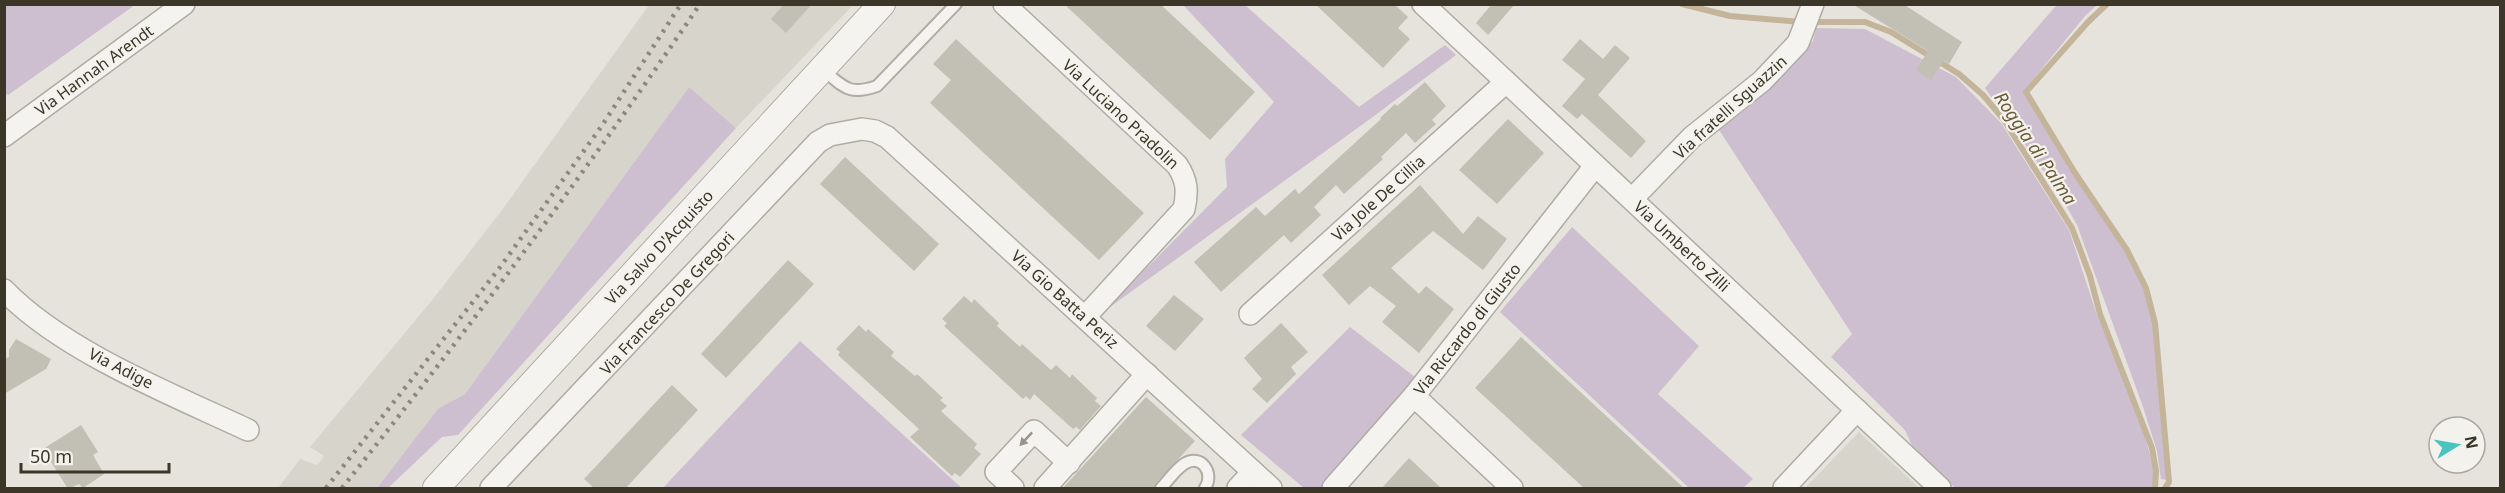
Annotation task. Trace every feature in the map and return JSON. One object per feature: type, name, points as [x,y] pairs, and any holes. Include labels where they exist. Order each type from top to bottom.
[{"type":"street","name":"Via Hannah Arendt","points":[[4,136],[184,4]]},
{"type":"street","name":"Via Salvo D'Acquisto","points":[[436,489],[882,4]]},
{"type":"street","name":"Via Luciano Pradolin","points":[[1004,4],[1178,165],[1185,177],[1188,193],[1184,208],[1176,220],[1085,317]]},
{"type":"street","name":"Via Umberto Zilli","points":[[1423,4],[1940,489]]},
{"type":"street","name":"Via fratelli Sguazzin","points":[[1632,200],[1692,137],[1762,81],[1798,44],[1808,16]]},
{"type":"street","name":"Via Jole De Cillia","points":[[1251,315],[1506,82]]},
{"type":"street","name":"Via Gio Batta Periz","points":[[849,130],[875,131],[887,137],[1271,489]]},
{"type":"street","name":"Via Francesco De Gregori","points":[[491,489],[810,150],[830,135],[849,130]]},
{"type":"street","name":"Via Riccardo di Giusto","points":[[1333,489],[1414,396],[1595,166]]},
{"type":"street","name":"Via Adige","points":[[4,290],[36,318],[107,363],[248,430]]},
{"type":"street","points":[[1045,489],[1147,374]]},
{"type":"street","points":[[1414,396],[1512,489]]},
{"type":"street","points":[[1784,489],[1857,410]]},
{"type":"street","points":[[1013,489],[996,472],[1034,431],[1069,463]]},
{"type":"street","points":[[1239,489],[1253,472]]},
{"type":"lane","points":[[823,69],[846,89],[860,92],[877,86],[956,4]]},
{"type":"lane","points":[[1161,489],[1185,464],[1195,461],[1205,466],[1208,471],[1208,483],[1205,489]]},
{"type":"shaded area","points":[[2060,4],[2097,5],[2085,16],[2023,92],[2073,174],[2125,250],[2144,288],[2154,324],[2168,480],[2161,479],[2157,451],[2143,407],[2077,225],[2059,193],[1985,88],[2054,8]]},
{"type":"shaded area","points":[[4,5],[135,5],[8,95],[4,92]]},
{"type":"shaded area","points":[[649,5],[853,5],[736,128],[689,87],[465,394],[438,410],[377,488],[278,488],[300,459],[317,465],[320,462],[324,456],[310,447],[433,299],[502,210]]},
{"type":"shaded area","points":[[1183,5],[1245,5],[1359,107],[1445,45],[1456,55],[1103,312],[1227,187],[1225,159],[1274,102]]},
{"type":"shaded area","points":[[1816,28],[1865,29],[1956,77],[2001,123],[2069,230],[2097,315],[2141,421],[2154,470],[2153,488],[1955,488],[1913,448],[1905,430],[1831,357],[1852,334],[1719,130],[1750,106],[1813,41]]},
{"type":"shaded area","points":[[689,87],[736,128],[458,435],[442,437],[388,488],[377,488],[438,409],[465,394]]},
{"type":"shaded area","points":[[1572,227],[1699,346],[1658,394],[1753,479],[1743,488],[1689,488],[1500,312]]},
{"type":"shaded area","points":[[1350,327],[1415,377],[1322,488],[1304,488],[1241,435]]},
{"type":"shaded area","points":[[800,341],[954,481],[962,488],[663,488]]},
{"type":"shaded area","points":[[1859,432],[1919,488],[1805,488]]},
{"type":"building","points":[[784,4],[812,4],[786,33],[771,19]]},
{"type":"building","points":[[1064,4],[1160,4],[1255,92],[1210,140]]},
{"type":"building","points":[[1315,4],[1394,4],[1408,17],[1398,28],[1410,39],[1383,68]]},
{"type":"building","points":[[1492,4],[1515,4],[1488,35],[1476,23]]},
{"type":"building","points":[[1852,4],[1903,4],[1962,42],[1949,64],[1944,61],[1931,80],[1916,70],[1928,51]]},
{"type":"building","points":[[956,39],[1144,213],[1099,260],[930,103],[951,80],[933,64]]},
{"type":"building","points":[[1580,39],[1603,59],[1615,45],[1630,58],[1598,95],[1646,141],[1631,158],[1582,114],[1577,119],[1562,106],[1585,79],[1562,60]]},
{"type":"building","points":[[1425,82],[1446,106],[1432,120],[1436,124],[1415,143],[1406,133],[1381,157],[1383,159],[1344,194],[1336,185],[1314,207],[1321,215],[1291,243],[1284,235],[1221,292],[1194,262],[1256,207],[1265,216],[1295,189],[1299,194],[1395,104],[1397,106]]},
{"type":"building","points":[[1508,119],[1544,153],[1497,204],[1459,170]]},
{"type":"building","points":[[845,157],[939,244],[914,271],[820,184]]},
{"type":"building","points":[[1420,185],[1463,234],[1478,216],[1507,239],[1483,270],[1433,231],[1391,268],[1419,294],[1426,286],[1454,309],[1419,353],[1382,322],[1396,306],[1370,286],[1349,305],[1322,275]]},
{"type":"building","points":[[788,260],[814,284],[726,378],[701,354]]},
{"type":"building","points":[[1174,295],[1204,319],[1175,351],[1146,326]]},
{"type":"building","points":[[964,296],[972,303],[974,299],[999,323],[997,326],[1020,347],[1022,344],[1051,370],[1056,365],[1070,378],[1072,374],[1097,398],[1095,401],[1101,406],[1080,430],[1076,427],[1073,429],[1034,394],[1030,400],[1026,396],[1023,399],[944,326],[947,323],[942,319]]},
{"type":"building","points":[[1281,323],[1308,352],[1291,367],[1296,374],[1267,403],[1252,389],[1262,379],[1244,358]]},
{"type":"building","points":[[859,325],[866,332],[868,329],[894,352],[891,356],[915,376],[917,374],[943,398],[940,400],[947,406],[941,411],[977,444],[974,448],[981,454],[960,477],[955,473],[952,476],[910,437],[919,429],[838,355],[840,352],[836,349]]},
{"type":"building","points":[[1521,337],[1685,489],[1585,489],[1475,388]]},
{"type":"building","points":[[16,339],[51,359],[46,369],[4,394],[4,359],[9,357],[9,350]]},
{"type":"building","points":[[672,385],[698,410],[625,489],[595,489],[584,479]]},
{"type":"building","points":[[1146,397],[1195,441],[1156,483],[1154,489],[1062,489]]},
{"type":"building","points":[[81,425],[98,452],[93,455],[104,474],[83,488],[79,484],[68,489],[43,449]]},
{"type":"building","points":[[1409,458],[1442,489],[1381,489]]},
{"type":"waterway","name":"Roggia di Palma","points":[[1682,4],[1730,16],[1801,22]]},
{"type":"waterway","points":[[2107,4],[2026,92],[2075,173],[2127,250],[2146,288],[2155,323],[2169,482],[2165,488]]},
{"type":"waterway","name":"Roggia di Palma","points":[[1811,22],[1865,22],[1891,32],[1959,74],[1983,95],[2004,120],[2072,228],[2090,276],[2100,314],[2152,448],[2156,471],[2155,488]]},
{"type":"railway","points":[[326,488],[498,270],[601,127],[681,4]]},
{"type":"railway","points":[[342,488],[526,250],[700,4]]}]
